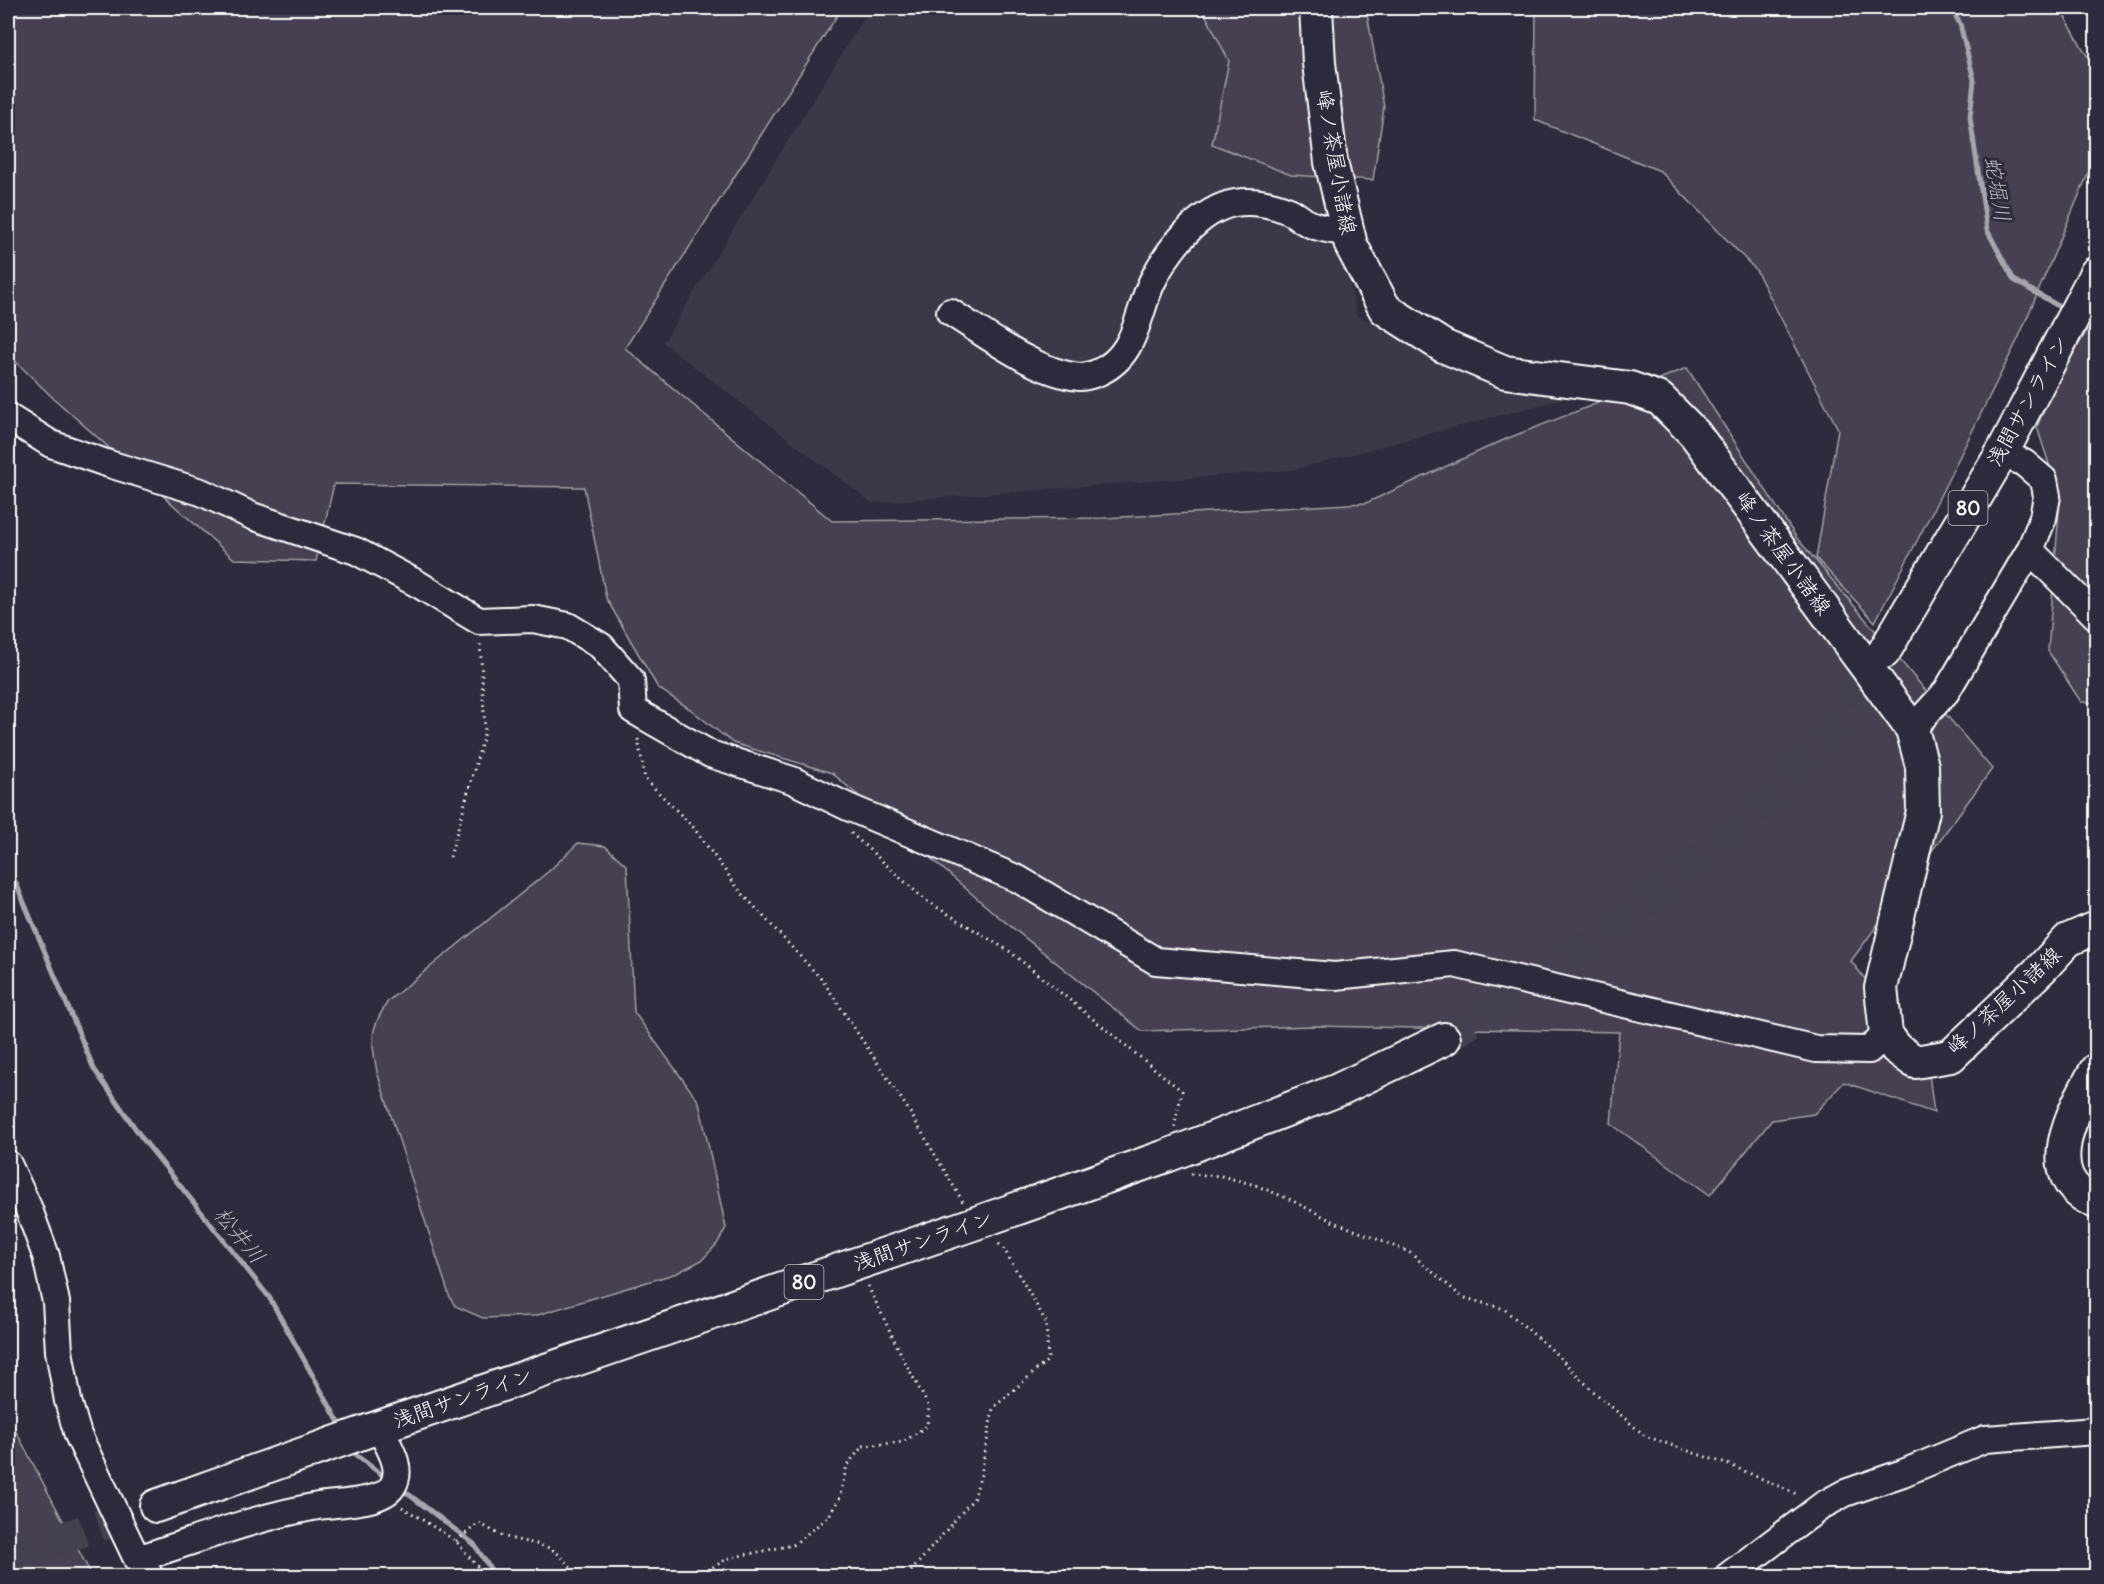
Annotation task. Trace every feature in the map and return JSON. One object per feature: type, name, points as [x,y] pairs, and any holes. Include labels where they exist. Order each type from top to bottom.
[{"type":"main road","name":"峰ノ茶屋小諸線","points":[[1316,8],[1319,63],[1331,162],[1350,245],[1385,309],[1443,346],[1505,372],[1630,388],[1660,399],[1695,434],[1912,729],[1922,766],[1923,811],[1881,988],[1886,1034],[1896,1048],[1915,1062],[1952,1056],[2068,940],[2097,928]]},
{"type":"main road","name":"浅間サンライン","points":[[1884,652],[2001,453],[2097,273]]},
{"type":"main road","name":"浅間サンライン","points":[[156,1506],[1169,1155],[1338,1090],[1444,1039]]},
{"type":"main road","points":[[2097,1070],[2076,1106],[2065,1138],[2064,1160],[2068,1182],[2086,1198],[2097,1202]]},
{"type":"street","points":[[950,312],[1026,359],[1053,370],[1088,377],[1115,364],[1134,335],[1152,282],[1181,237],[1199,219],[1233,203],[1256,202],[1288,211],[1310,224],[1348,233]]},
{"type":"street","points":[[8,417],[51,444],[201,492],[252,516],[356,551],[418,584],[479,621],[533,619],[568,626],[601,646],[631,680],[633,710],[710,754],[792,780],[848,807],[1018,879],[1156,961],[1335,976],[1454,964],[1816,1048],[1869,1050],[1886,1034]]},
{"type":"street","points":[[1912,729],[1946,692],[2030,550],[2043,518],[2047,496],[2043,480],[2024,464],[2001,453]]},
{"type":"street","points":[[2030,550],[2097,616]]},
{"type":"street","points":[[8,1164],[28,1207],[46,1256],[56,1302],[59,1351],[68,1401],[78,1435],[144,1568],[285,1512],[363,1500],[383,1494],[391,1489],[395,1481],[396,1468],[394,1457],[379,1427]]},
{"type":"street","points":[[1728,1576],[1823,1504],[1845,1493],[1903,1473],[1985,1439],[2097,1431]]},
{"type":"path","points":[[450,858],[485,731],[479,621]]},
{"type":"path","points":[[633,710],[645,779],[693,827],[740,891],[823,981],[908,1109],[976,1223],[1004,1249],[1046,1322],[1048,1360],[993,1408],[975,1498],[907,1576]]},
{"type":"path","points":[[845,828],[925,900],[1009,951],[1182,1091],[1169,1155],[1187,1174],[1221,1176],[1256,1185],[1289,1198],[1332,1221],[1409,1252],[1462,1297],[1504,1309],[1551,1348],[1592,1390],[1645,1436],[1735,1467],[1823,1504]]},
{"type":"path","points":[[697,1576],[729,1558],[793,1545],[828,1517],[839,1500],[848,1465],[863,1446],[903,1442],[927,1426],[929,1407],[858,1263]]},
{"type":"path","points":[[383,1494],[456,1541],[485,1576]]},
{"type":"path","points":[[456,1541],[479,1523],[506,1537],[546,1545],[565,1558],[576,1576]]},
{"type":"shaded area","points":[[8,8],[842,8],[625,348],[832,521],[1104,518],[1366,503],[1506,439],[1687,368],[1796,537],[1992,769],[1851,961],[1927,1059],[1934,1113],[1844,1082],[1814,1114],[1772,1120],[1710,1195],[1611,1124],[1619,1032],[1314,1026],[1142,1031],[994,913],[832,773],[733,743],[690,709],[658,688],[606,598],[584,487],[334,484],[316,561],[234,559],[51,396],[8,354]]},
{"type":"shaded area","points":[[870,8],[1293,8],[1300,72],[1357,316],[1566,398],[1292,470],[872,503],[663,343]]},
{"type":"shaded area","points":[[1202,8],[1366,8],[1384,107],[1373,180],[1291,175],[1212,144],[1229,61]]},
{"type":"shaded area","points":[[1536,8],[2060,8],[2096,72],[2096,155],[2018,339],[1875,622],[1816,558],[1838,429],[1756,270],[1660,171],[1535,120]]},
{"type":"shaded area","points":[[2096,316],[2096,703],[2081,702],[2048,651],[2060,498],[2037,427],[2054,385]]},
{"type":"shaded area","points":[[578,843],[605,846],[627,866],[634,1012],[699,1102],[726,1228],[717,1244],[702,1260],[677,1273],[534,1316],[483,1318],[455,1306],[449,1295],[377,1072],[373,1035],[377,1020],[388,1001],[549,871]]},
{"type":"shaded area","points":[[8,1416],[92,1576],[8,1576]]},
{"type":"waterway","name":"蛇堀川","points":[[1951,8],[1960,24],[1974,80],[1970,117],[1987,230],[2014,280],[2065,310]]},
{"type":"waterway","name":"蛇堀川","points":[[2083,321],[2096,324]]},
{"type":"waterway","name":"松井川","points":[[8,877],[15,881],[94,1069],[142,1138],[269,1297],[343,1430]]},
{"type":"waterway","name":"松井川","points":[[352,1446],[357,1456],[389,1480]]},
{"type":"waterway","name":"松井川","points":[[399,1487],[474,1544],[495,1576]]},
{"type":"tunnel","points":[[1444,1039],[1562,964],[1655,895],[1752,815],[1845,716],[1884,652]]},
{"type":"tunnel","points":[[8,1557],[156,1506]]}]
